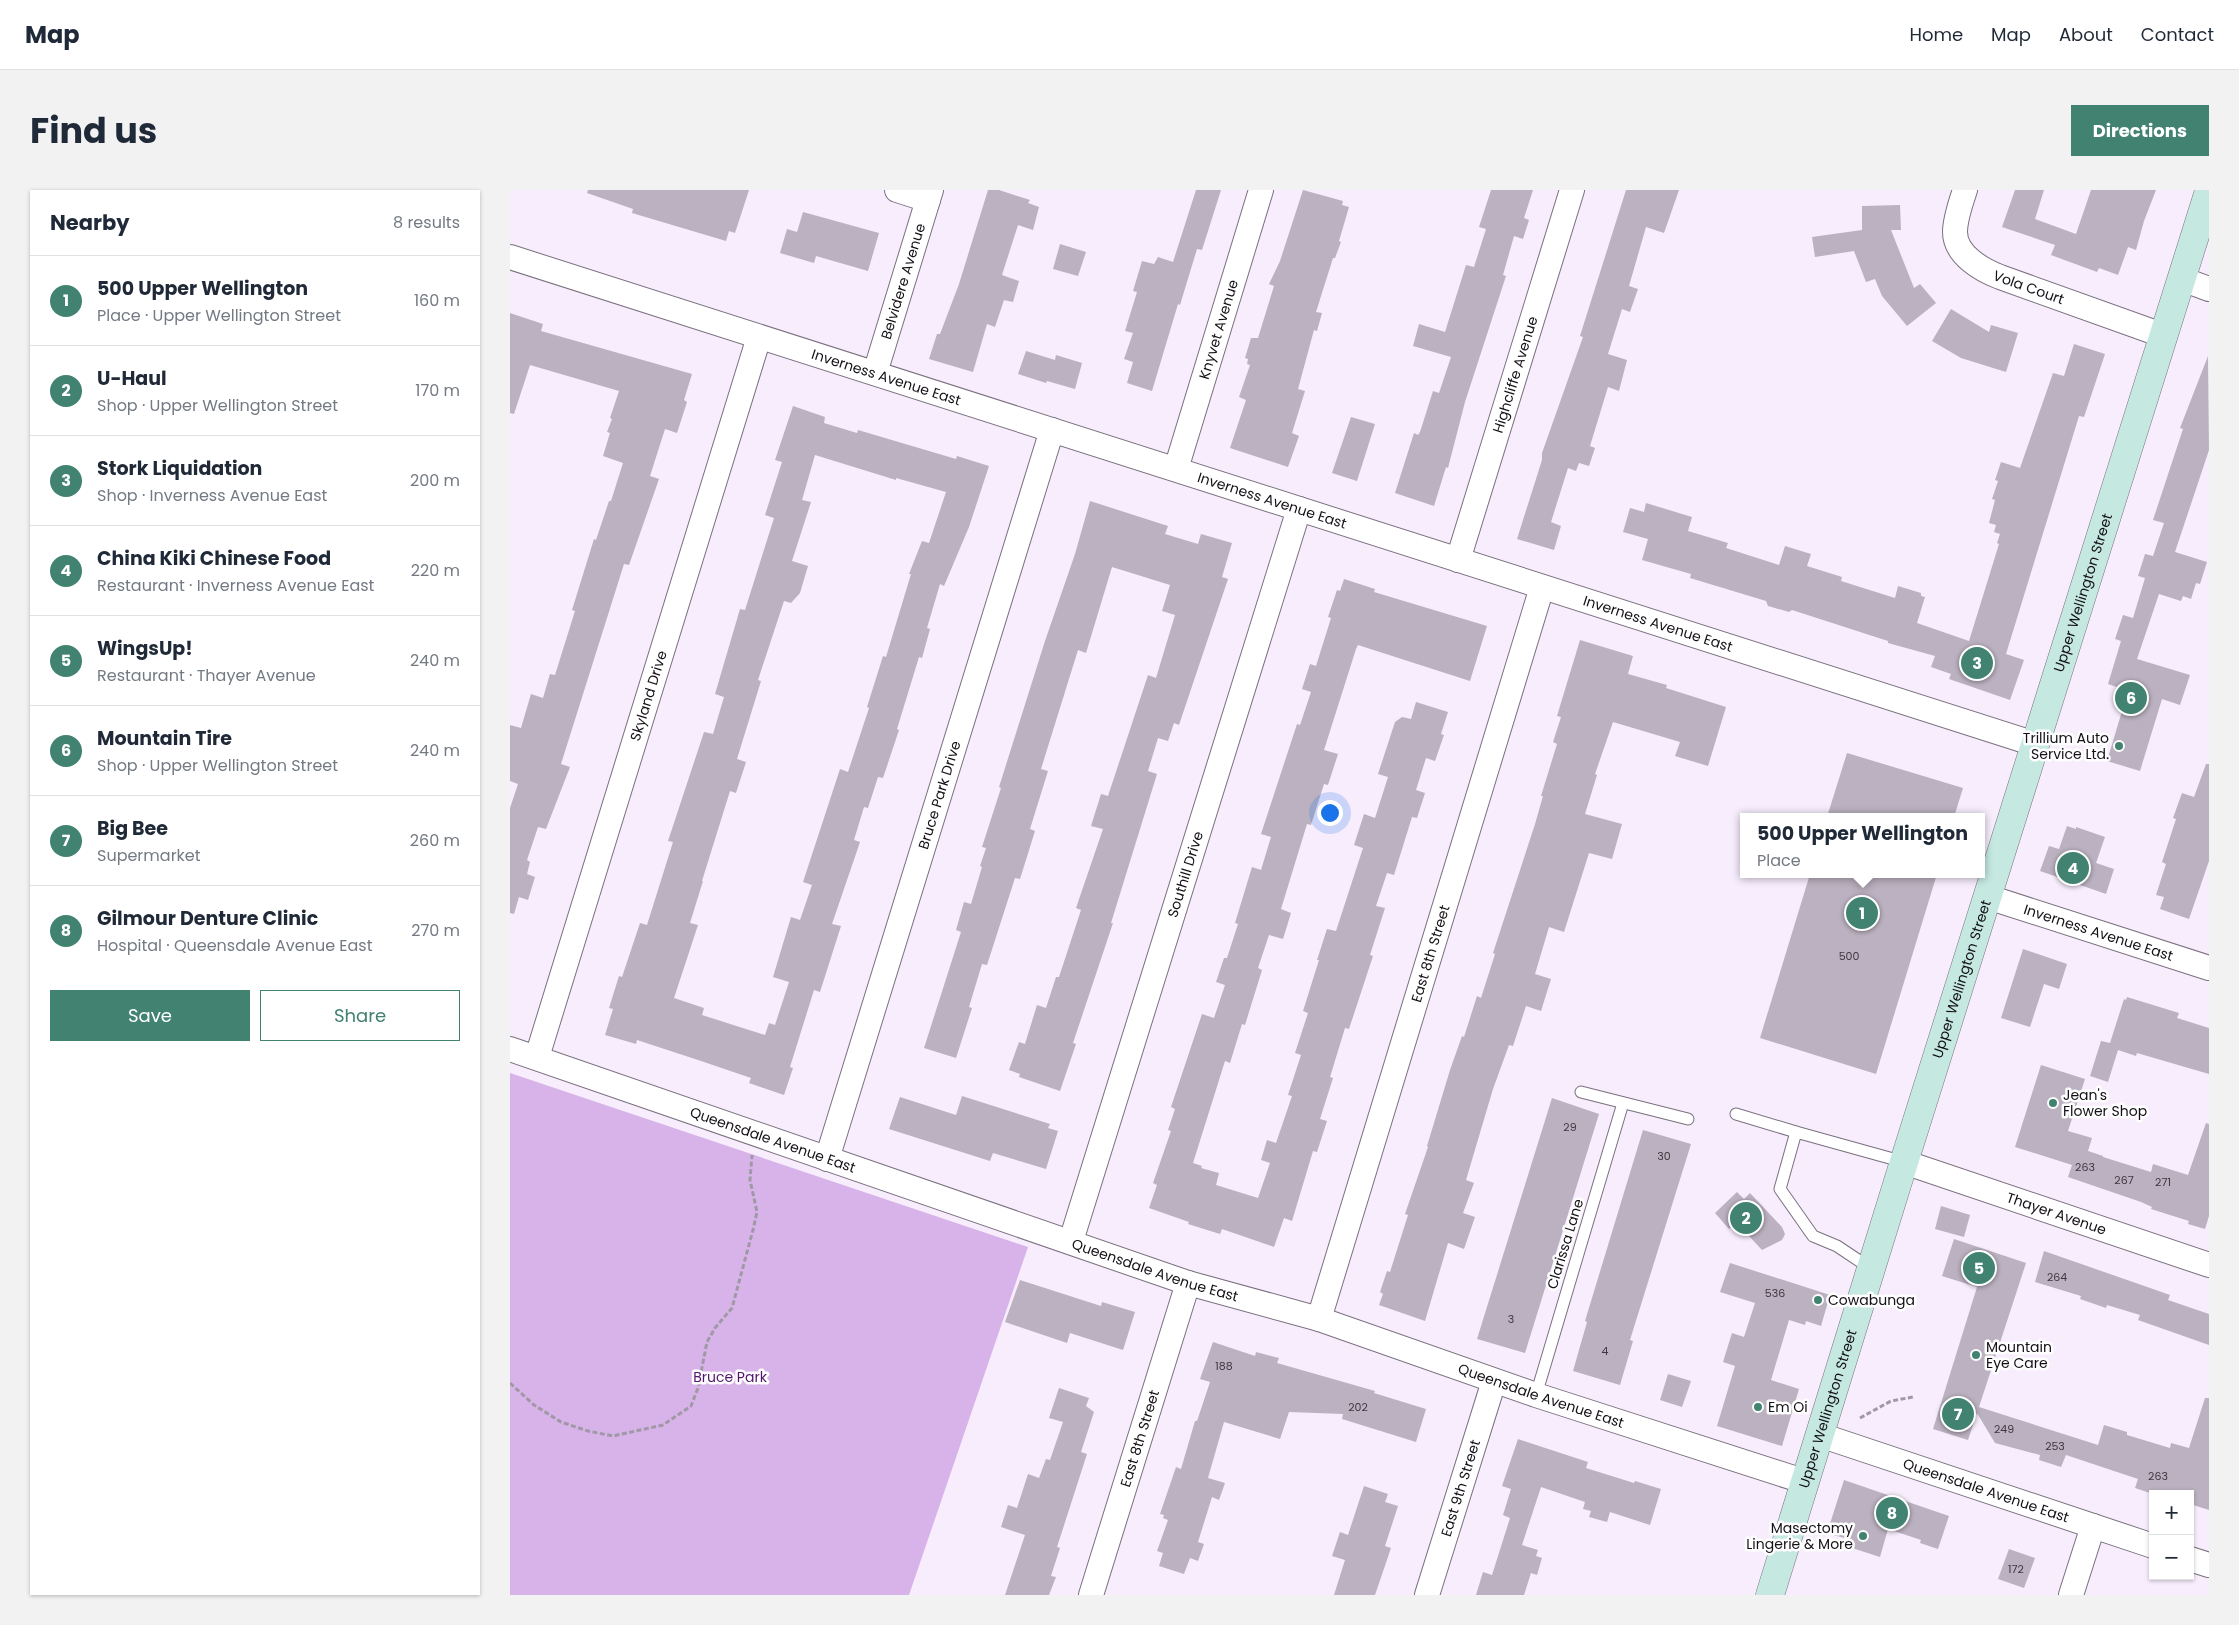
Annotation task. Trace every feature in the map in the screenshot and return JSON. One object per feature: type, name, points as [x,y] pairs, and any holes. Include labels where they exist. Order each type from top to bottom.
[{"type":"main road","name":"Upper Wellington Street","points":[[1770,1595],[2162,335],[2182,279],[2209,191]]},
{"type":"street","points":[[897,190],[930,195]]},
{"type":"street","name":"Knyvet Avenue","points":[[1176,469],[1261,190]]},
{"type":"street","name":"Highcliffe Avenue","points":[[1458,560],[1572,190]]},
{"type":"street","name":"Vola Court","points":[[1965,190],[1954,233],[1962,251],[1976,266],[2000,277],[2162,335]]},
{"type":"street","name":"Belvidere Avenue","points":[[875,373],[930,195]]},
{"type":"street","name":"Inverness Avenue East","points":[[510,258],[2035,744]]},
{"type":"street","points":[[2182,279],[2209,289]]},
{"type":"street","name":"Skyland Drive","points":[[536,1057],[759,337]]},
{"type":"street","name":"Bruce Park Drive","points":[[827,1159],[1052,430]]},
{"type":"street","name":"Southill Drive","points":[[1071,1241],[1298,509]]},
{"type":"street","name":"East 8th Street","points":[[1319,1320],[1542,587]]},
{"type":"street","name":"Inverness Avenue East","points":[[1988,897],[2208,965]]},
{"type":"street","name":"Queensdale Avenue East","points":[[510,1049],[1071,1241],[1188,1283],[1319,1320],[1536,1395],[1806,1482]]},
{"type":"street","name":"Thayer Avenue","points":[[1904,1162],[2209,1265]]},
{"type":"street","name":"East 8th Street","points":[[1091,1595],[1188,1283]]},
{"type":"street","name":"East 9th Street","points":[[1427,1595],[1494,1380]]},
{"type":"street","name":"Queensdale Avenue East","points":[[1820,1435],[2149,1545]]},
{"type":"street","points":[[2071,1595],[2093,1526]]},
{"type":"street","points":[[2194,1560],[2209,1565]]},
{"type":"lane","points":[[1582,1092],[1688,1119]]},
{"type":"lane","name":"Clarissa Lane","points":[[1536,1395],[1623,1102]]},
{"type":"lane","points":[[1736,1114],[1904,1162]]},
{"type":"lane","points":[[1796,1132],[1780,1189],[1814,1236],[1837,1246],[1872,1269]]},
{"type":"path","points":[[510,1383],[534,1405],[561,1422],[588,1432],[613,1436],[663,1425],[691,1406],[698,1388],[707,1342],[715,1328],[732,1308],[754,1230],[757,1212],[750,1180],[752,1152]]},
{"type":"path","points":[[1860,1418],[1891,1402],[1913,1397]]},
{"type":"green space","name":"Bruce Park","points":[[510,1073],[1028,1247],[909,1595],[510,1595]]},
{"type":"building","points":[[588,190],[749,190],[735,233],[729,231],[726,241],[632,213],[633,209],[587,193]]},
{"type":"building","points":[[988,190],[999,190],[1030,200],[1028,203],[1039,207],[1033,230],[1018,225],[1002,275],[1019,281],[1013,302],[1004,300],[995,327],[987,324],[973,372],[929,359],[937,334],[940,334],[959,284]]},
{"type":"building","points":[[1196,190],[1221,190],[1202,250],[1197,249],[1180,305],[1178,304],[1152,391],[1127,383],[1133,362],[1124,359],[1133,333],[1125,331],[1137,292],[1133,291],[1142,261],[1154,264],[1158,257],[1173,262]]},
{"type":"building","points":[[1303,190],[1343,201],[1342,205],[1349,207],[1339,241],[1341,242],[1335,258],[1333,258],[1316,312],[1322,313],[1317,331],[1314,330],[1298,389],[1305,391],[1292,433],[1299,436],[1288,467],[1230,448],[1246,400],[1239,397],[1250,365],[1247,364],[1248,359],[1245,358],[1251,338],[1258,338],[1274,286],[1269,284],[1280,261]]},
{"type":"building","points":[[1491,190],[1533,190],[1524,218],[1529,220],[1523,239],[1514,236],[1503,275],[1506,276],[1465,402],[1448,468],[1446,467],[1434,506],[1395,493],[1414,433],[1418,435],[1420,432],[1433,391],[1439,393],[1451,357],[1413,346],[1419,324],[1445,332],[1466,265],[1474,267],[1486,229],[1479,227]]},
{"type":"building","points":[[1626,190],[1679,190],[1664,233],[1646,227],[1629,286],[1638,289],[1630,312],[1622,309],[1608,354],[1627,360],[1619,391],[1608,387],[1590,446],[1595,448],[1589,466],[1579,463],[1576,471],[1568,468],[1551,522],[1561,526],[1554,550],[1517,539],[1542,460],[1542,453],[1583,337],[1580,336]]},
{"type":"building","points":[[2015,190],[2044,190],[2035,219],[2076,234],[2091,190],[2156,190],[2144,221],[2136,250],[2128,247],[2118,275],[2099,268],[2097,272],[2051,255],[2055,245],[2002,227]]},
{"type":"building","points":[[1900,205],[1901,230],[1891,230],[1914,288],[1920,284],[1936,303],[1907,326],[1882,296],[1875,279],[1866,282],[1854,251],[1815,257],[1812,237],[1862,230],[1862,206]]},
{"type":"building","points":[[803,212],[879,233],[868,271],[816,256],[814,263],[780,253],[787,229],[797,232]]},
{"type":"building","points":[[1060,244],[1086,252],[1078,276],[1053,269]]},
{"type":"building","points":[[1951,309],[1989,332],[1991,325],[2018,333],[2006,372],[1961,358],[1932,341]]},
{"type":"building","points":[[510,313],[543,324],[541,331],[692,374],[684,400],[687,402],[677,433],[665,429],[650,476],[659,479],[629,565],[624,564],[561,764],[570,767],[546,829],[538,827],[527,860],[530,862],[527,874],[535,877],[528,900],[519,897],[514,914],[510,913],[510,808],[518,784],[510,781],[510,725],[521,728],[531,694],[543,698],[550,674],[555,675],[575,611],[572,610],[594,539],[596,540],[609,501],[611,501],[623,463],[603,456],[610,433],[607,432],[612,419],[610,418],[619,391],[530,365],[514,414],[510,413]]},
{"type":"building","points":[[2074,344],[2105,354],[2084,417],[2079,416],[2006,654],[2024,660],[2010,700],[1949,679],[1951,674],[1931,667],[1935,656],[1888,643],[1888,641],[1792,610],[1789,612],[1768,606],[1766,601],[1690,578],[1691,574],[1642,560],[1648,539],[1623,532],[1630,508],[1644,512],[1646,503],[1692,517],[1688,531],[1728,543],[1726,548],[1779,565],[1785,546],[1811,554],[1807,566],[1842,577],[1841,581],[1895,598],[1898,586],[1921,593],[1921,596],[1925,597],[1917,623],[1969,641],[1999,544],[1997,543],[2000,534],[1994,532],[1996,525],[1989,523],[1995,500],[1992,499],[1998,481],[1995,480],[2001,462],[2020,468],[2053,373],[2064,376]]},
{"type":"building","points":[[1026,351],[1055,360],[1056,355],[1082,363],[1075,389],[1047,381],[1046,383],[1018,374]]},
{"type":"building","points":[[2208,356],[2209,450],[2175,552],[2207,562],[2200,584],[2196,583],[2191,599],[2183,596],[2181,601],[2159,594],[2137,659],[2190,675],[2180,705],[2162,699],[2140,771],[2107,761],[2128,691],[2108,684],[2121,641],[2115,639],[2123,615],[2133,618],[2145,578],[2138,576],[2145,554],[2153,556],[2164,523],[2153,520],[2183,429],[2180,428]]},
{"type":"building","points":[[793,406],[825,417],[824,423],[857,433],[858,430],[956,459],[957,456],[989,466],[969,527],[944,586],[940,584],[927,628],[930,629],[922,658],[919,657],[897,729],[899,730],[883,778],[878,777],[868,808],[864,807],[854,840],[860,842],[832,924],[841,926],[820,992],[814,990],[790,1067],[793,1068],[784,1095],[749,1083],[751,1078],[701,1061],[637,1040],[636,1044],[605,1035],[613,1009],[609,1008],[619,976],[622,977],[640,923],[647,925],[673,842],[668,841],[704,732],[713,734],[724,697],[715,694],[740,609],[745,610],[774,518],[765,515],[782,462],[775,460]],"holes":[[[815,455],[896,480],[896,478],[946,492],[929,543],[922,541],[909,574],[911,574],[886,657],[883,656],[867,707],[869,708],[848,772],[840,769],[803,882],[812,885],[800,920],[791,917],[773,977],[789,982],[775,1025],[769,1023],[765,1035],[702,1015],[704,1008],[674,998],[698,925],[690,923],[730,791],[736,793],[746,762],[737,759],[761,681],[758,680],[784,601],[791,603],[800,593],[808,566],[792,561],[811,502],[802,500]]]},
{"type":"building","points":[[1351,417],[1375,424],[1357,481],[1332,473]]},
{"type":"building","points":[[1090,501],[1168,526],[1165,534],[1198,544],[1201,534],[1232,543],[1222,577],[1228,579],[1179,725],[1174,723],[1168,741],[1158,738],[1148,771],[1157,774],[1111,923],[1113,923],[1073,1043],[1076,1044],[1060,1091],[1019,1077],[1020,1074],[1009,1070],[1019,1042],[1025,1044],[1037,1005],[1046,1008],[1056,977],[1059,977],[1081,910],[1076,908],[1103,829],[1091,826],[1101,794],[1108,796],[1148,675],[1156,678],[1175,615],[1162,611],[1170,585],[1112,567],[1086,653],[1078,650],[1041,769],[1048,771],[1030,829],[1035,831],[1020,879],[1015,878],[987,965],[982,964],[969,1007],[972,1008],[956,1058],[924,1048],[961,932],[956,930],[964,902],[971,904],[986,848],[982,847],[1001,788],[999,787],[1045,641],[1075,554]]},
{"type":"building","points":[[1344,579],[1375,589],[1374,592],[1487,626],[1470,681],[1358,645],[1356,649],[1324,750],[1338,754],[1328,785],[1324,784],[1311,825],[1307,824],[1281,909],[1291,913],[1283,939],[1269,935],[1258,968],[1262,970],[1245,1025],[1242,1024],[1230,1063],[1225,1061],[1193,1163],[1202,1166],[1201,1168],[1219,1173],[1216,1185],[1258,1198],[1270,1163],[1261,1160],[1267,1140],[1276,1143],[1292,1096],[1288,1095],[1301,1055],[1295,1053],[1308,1013],[1303,1011],[1319,960],[1317,960],[1327,929],[1336,931],[1363,848],[1354,845],[1364,814],[1375,818],[1388,777],[1378,774],[1395,722],[1402,717],[1411,719],[1416,702],[1448,712],[1441,734],[1444,735],[1435,761],[1426,758],[1416,790],[1425,793],[1417,818],[1412,817],[1394,875],[1387,873],[1376,906],[1385,908],[1370,955],[1373,956],[1349,1029],[1345,1028],[1330,1077],[1333,1078],[1320,1119],[1327,1121],[1317,1152],[1313,1151],[1292,1221],[1284,1218],[1274,1247],[1222,1229],[1220,1234],[1188,1224],[1189,1222],[1149,1208],[1157,1185],[1153,1183],[1171,1131],[1168,1130],[1175,1109],[1171,1107],[1202,1014],[1214,1018],[1225,985],[1216,982],[1224,958],[1227,958],[1238,924],[1235,923],[1252,867],[1261,870],[1271,837],[1261,834],[1297,724],[1300,725],[1311,692],[1302,689],[1310,664],[1316,666],[1331,618],[1328,617],[1337,590],[1340,591]]},
{"type":"building","points":[[1580,640],[1633,656],[1628,674],[1667,685],[1666,688],[1726,707],[1708,766],[1675,756],[1680,742],[1613,722],[1595,774],[1597,775],[1585,814],[1622,824],[1612,859],[1589,853],[1564,932],[1549,927],[1535,974],[1551,979],[1541,1011],[1526,1006],[1513,1046],[1509,1045],[1493,1089],[1466,1180],[1474,1183],[1463,1213],[1475,1217],[1464,1249],[1448,1243],[1425,1321],[1379,1305],[1383,1294],[1380,1292],[1387,1271],[1390,1272],[1408,1215],[1405,1214],[1428,1147],[1450,1070],[1462,1036],[1464,1037],[1477,996],[1481,998],[1495,954],[1493,953],[1535,824],[1543,796],[1541,796],[1557,744],[1553,742],[1561,717],[1557,716]]},
{"type":"building","points":[[1847,753],[1963,788],[1955,813],[1828,813]]},
{"type":"building","points":[[2206,764],[2209,764],[2209,861],[2189,919],[2160,909],[2164,897],[2156,895],[2166,864],[2162,862],[2176,819],[2173,818],[2182,793],[2194,797]]},
{"type":"building","points":[[2067,826],[2076,829],[2076,827],[2105,837],[2096,863],[2114,869],[2106,894],[2040,871],[2049,846],[2059,849]]},
{"type":"building","points":[[1809,878],[1936,878],[1876,1074],[1760,1038]]},
{"type":"building","points":[[2023,949],[2067,964],[2059,989],[2044,984],[2030,1027],[2001,1018]]},
{"type":"building","points":[[2127,997],[2179,1013],[2177,1018],[2209,1028],[2209,1074],[2137,1053],[2136,1056],[2118,1050],[2108,1082],[2090,1076],[2101,1041],[2110,1043],[2124,999],[2126,1000]]},
{"type":"building","points":[[2041,1065],[2085,1079],[2068,1131],[2092,1138],[2088,1151],[2103,1157],[2151,1172],[2153,1164],[2188,1175],[2206,1123],[2209,1124],[2209,1216],[2205,1229],[2188,1224],[2189,1221],[2151,1209],[2152,1207],[2141,1202],[2068,1177],[2072,1165],[2015,1147]]},
{"type":"building","points":[[962,1096],[1050,1124],[1048,1128],[1058,1131],[1046,1169],[993,1153],[990,1161],[889,1129],[900,1097],[956,1115]]},
{"type":"building","points":[[1552,1098],[1599,1114],[1525,1353],[1477,1339]]},
{"type":"building","points":[[1643,1130],[1691,1144],[1630,1340],[1633,1341],[1620,1385],[1573,1371],[1587,1322],[1585,1321]]},
{"type":"building","points":[[1737,1192],[1744,1199],[1750,1193],[1782,1227],[1785,1234],[1782,1240],[1762,1250],[1736,1222],[1729,1229],[1715,1213]]},
{"type":"building","points":[[1941,1206],[1970,1215],[1964,1237],[1935,1229]]},
{"type":"building","points":[[1954,1239],[2026,1263],[1979,1407],[2098,1445],[2104,1425],[2127,1432],[2127,1435],[2170,1448],[2171,1443],[2189,1448],[2205,1398],[2209,1398],[2209,1510],[2194,1505],[2194,1490],[2149,1490],[2149,1493],[2135,1488],[2138,1479],[2066,1455],[2061,1467],[2039,1460],[2040,1455],[1995,1443],[1977,1413],[1968,1440],[1933,1429],[1977,1287],[1942,1276]]},
{"type":"building","points":[[2044,1251],[2170,1295],[2168,1300],[2209,1314],[2209,1345],[2138,1320],[2140,1315],[2107,1305],[2106,1308],[2080,1299],[2081,1296],[2035,1282]]},
{"type":"building","points":[[1730,1263],[1830,1295],[1821,1326],[1806,1321],[1805,1325],[1789,1320],[1771,1380],[1799,1389],[1782,1446],[1717,1426],[1735,1366],[1723,1362],[1732,1333],[1744,1337],[1755,1303],[1720,1292]]},
{"type":"building","points":[[1020,1280],[1101,1306],[1102,1302],[1135,1312],[1123,1350],[1070,1333],[1067,1343],[1005,1322]]},
{"type":"building","points":[[1213,1342],[1255,1356],[1256,1352],[1279,1358],[1277,1363],[1375,1391],[1374,1393],[1426,1409],[1416,1442],[1342,1419],[1343,1414],[1289,1412],[1280,1439],[1224,1422],[1208,1478],[1225,1483],[1219,1500],[1212,1497],[1198,1542],[1204,1544],[1198,1561],[1190,1558],[1184,1574],[1159,1566],[1163,1553],[1157,1551],[1168,1520],[1163,1518],[1164,1515],[1160,1514],[1176,1467],[1181,1469],[1195,1421],[1197,1421],[1210,1382],[1200,1379]]},
{"type":"building","points":[[1668,1374],[1691,1381],[1682,1407],[1660,1400]]},
{"type":"building","points":[[1059,1388],[1089,1398],[1086,1406],[1094,1412],[1081,1452],[1087,1454],[1057,1547],[1060,1548],[1051,1576],[1056,1577],[1049,1595],[1005,1595],[1025,1535],[1001,1527],[1008,1505],[1017,1508],[1028,1474],[1039,1478],[1046,1459],[1050,1460],[1063,1422],[1049,1418]]},
{"type":"building","points":[[1518,1439],[1588,1462],[1586,1468],[1634,1483],[1635,1481],[1661,1489],[1650,1525],[1610,1512],[1607,1522],[1589,1517],[1591,1511],[1583,1509],[1585,1502],[1541,1487],[1522,1545],[1538,1550],[1536,1556],[1542,1558],[1537,1575],[1531,1573],[1524,1595],[1476,1595],[1483,1572],[1492,1575],[1510,1518],[1503,1515],[1511,1489],[1502,1486]]},
{"type":"building","points":[[1844,1480],[1949,1516],[1938,1549],[1920,1543],[1921,1540],[1888,1529],[1880,1557],[1849,1547],[1851,1540],[1827,1533]]},
{"type":"building","points":[[1364,1486],[1388,1494],[1385,1502],[1398,1506],[1385,1546],[1391,1548],[1375,1595],[1334,1595],[1345,1560],[1332,1556],[1340,1532],[1348,1535]]},
{"type":"building","points":[[2009,1549],[2035,1558],[2024,1588],[1998,1579]]},
{"type":"place","name":"Stork Liquidation","points":[[1977,663]]},
{"type":"place","name":"Mountain Tire","points":[[2131,698]]},
{"type":"place","name":"Trillium Auto Service Ltd.","points":[[2119,746]]},
{"type":"place","name":"China Kiki Chinese Food","points":[[2073,868]]},
{"type":"place","name":"500 Upper Wellington","points":[[1862,913]]},
{"type":"place","name":"Jean's Flower Shop","points":[[2053,1103]]},
{"type":"place","name":"U-Haul","points":[[1746,1218]]},
{"type":"place","name":"WingsUp!","points":[[1979,1268]]},
{"type":"place","name":"Cowabunga","points":[[1818,1300]]},
{"type":"place","name":"Mountain Eye Care","points":[[1976,1355]]},
{"type":"place","name":"Em Oi","points":[[1758,1407]]},
{"type":"place","name":"Big Bee","points":[[1958,1414]]},
{"type":"place","name":"Gilmour Denture Clinic","points":[[1892,1513]]},
{"type":"place","name":"Masectomy Lingerie & More","points":[[1863,1536]]}]
